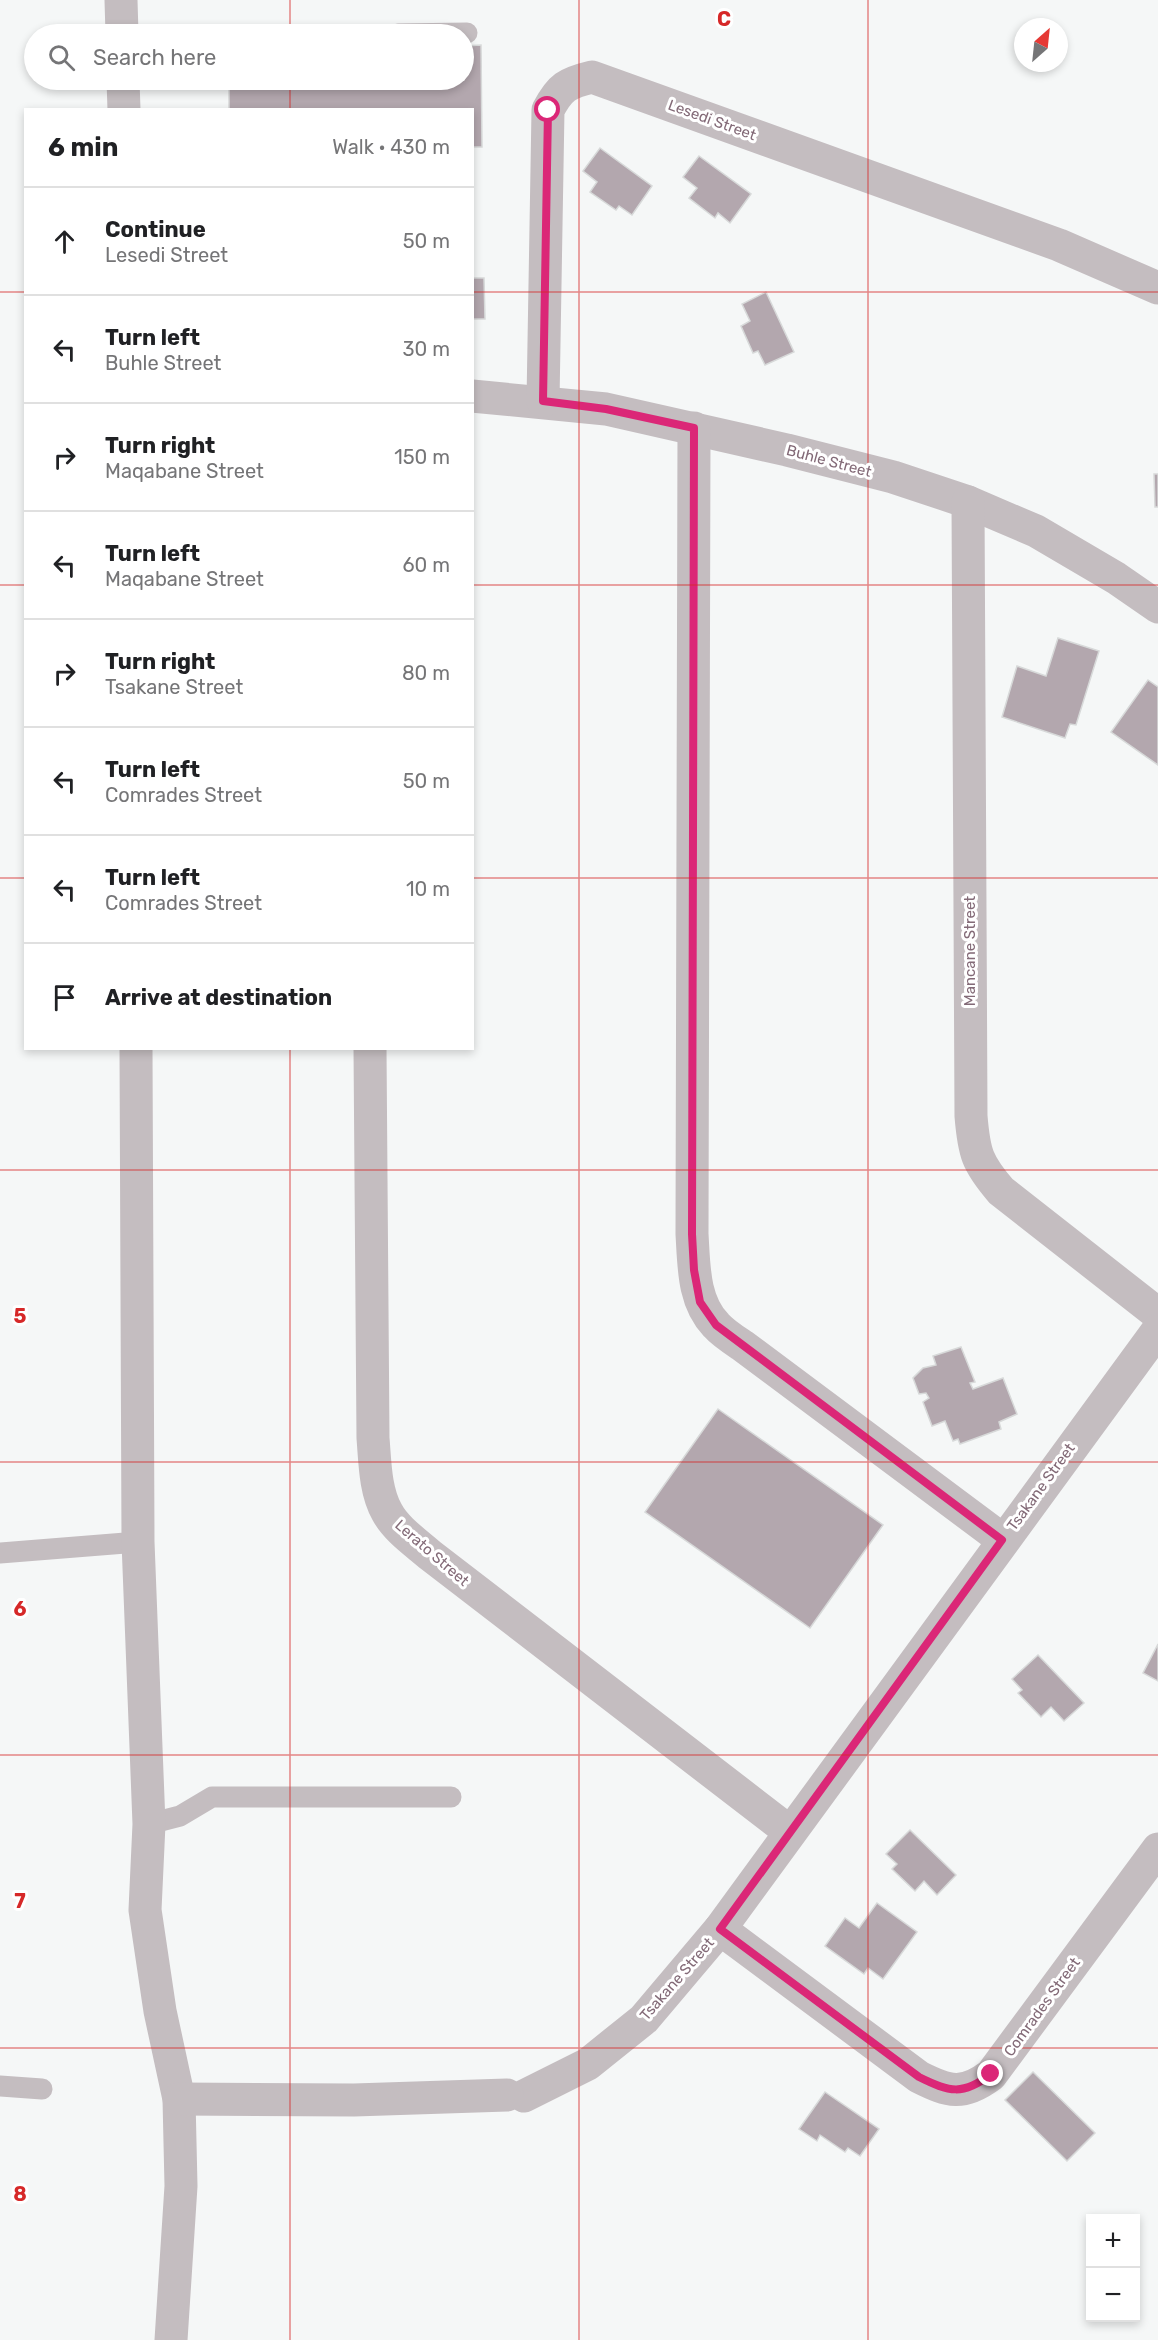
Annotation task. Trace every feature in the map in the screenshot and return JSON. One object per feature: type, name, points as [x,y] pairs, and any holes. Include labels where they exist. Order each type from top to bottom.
[{"type":"street","points":[[121,0],[122,24]]},
{"type":"street","name":"Lesedi Street","points":[[543,401],[548,110],[556,95],[570,83],[592,77],[1059,245],[1158,288]]},
{"type":"street","points":[[123,90],[124,108]]},
{"type":"street","name":"Buhle Street","points":[[474,396],[543,401],[606,409],[694,428],[893,477],[968,502],[1036,531],[1116,578],[1158,607]]},
{"type":"street","points":[[694,428],[692,1234],[694,1270],[700,1302],[716,1325],[1002,1540]]},
{"type":"street","name":"Mancane Street","points":[[968,502],[970,1116],[974,1149],[983,1171],[1000,1191],[1158,1314]]},
{"type":"street","points":[[136,1050],[138,1542],[149,1824],[145,1911],[160,2012],[179,2099],[181,2186],[171,2340]]},
{"type":"street","name":"Lerato Street","points":[[370,1050],[373,1438],[378,1483],[386,1512],[403,1532],[430,1555],[790,1832]]},
{"type":"street","name":"Tsakane Street","points":[[179,2099],[354,2100],[515,2095],[588,2064],[644,2019],[720,1929],[1002,1540],[1158,1330]]},
{"type":"street","name":"Comrades Street","points":[[720,1929],[919,2077],[941,2088],[960,2091],[976,2086],[991,2074],[1158,1849]]},
{"type":"lane","points":[[0,1553],[138,1542]]},
{"type":"lane","points":[[149,1824],[180,1816],[212,1797],[451,1797]]},
{"type":"lane","points":[[0,2086],[42,2089]]},
{"type":"building","points":[[474,45],[481,45],[482,147],[474,147],[474,108],[229,108],[229,90],[474,90]]},
{"type":"building","points":[[600,148],[652,186],[632,215],[619,206],[616,210],[590,192],[597,182],[583,171]]},
{"type":"building","points":[[699,156],[751,194],[730,223],[718,213],[715,218],[689,198],[697,188],[683,177]]},
{"type":"building","points":[[474,278],[484,278],[485,319],[474,319]]},
{"type":"building","points":[[766,292],[794,352],[765,365],[758,351],[753,353],[741,326],[750,321],[742,304]]},
{"type":"building","points":[[1154,474],[1158,474],[1158,507],[1155,507]]},
{"type":"building","points":[[1058,638],[1099,651],[1076,725],[1070,724],[1065,738],[1002,717],[1017,666],[1046,676]]},
{"type":"building","points":[[1148,680],[1158,687],[1158,765],[1111,732]]},
{"type":"building","points":[[961,1347],[975,1382],[970,1383],[973,1389],[1003,1378],[1017,1414],[999,1422],[1001,1429],[960,1444],[958,1439],[953,1441],[945,1421],[932,1426],[923,1402],[929,1398],[926,1393],[919,1394],[913,1378],[923,1368],[936,1365],[933,1356]]},
{"type":"building","points":[[718,1409],[883,1525],[810,1628],[645,1512]]},
{"type":"building","points":[[1158,1644],[1158,1681],[1143,1673]]},
{"type":"building","points":[[1038,1655],[1084,1703],[1064,1721],[1051,1707],[1041,1717],[1018,1693],[1022,1690],[1012,1679]]},
{"type":"building","points":[[910,1830],[956,1875],[937,1895],[924,1881],[915,1891],[892,1869],[897,1864],[886,1854]]},
{"type":"building","points":[[877,1903],[917,1932],[883,1979],[868,1968],[864,1974],[825,1946],[845,1918],[859,1928]]},
{"type":"building","points":[[1033,2072],[1095,2133],[1067,2161],[1005,2100]]},
{"type":"building","points":[[825,2092],[879,2129],[860,2156],[848,2148],[845,2152],[820,2135],[817,2141],[799,2129]]},
{"type":"route","points":[[548,110],[543,401],[606,409],[694,428],[692,1234],[694,1270],[700,1302],[716,1325],[1002,1540],[720,1929],[919,2077],[941,2088],[960,2091],[976,2086],[991,2074]]}]
